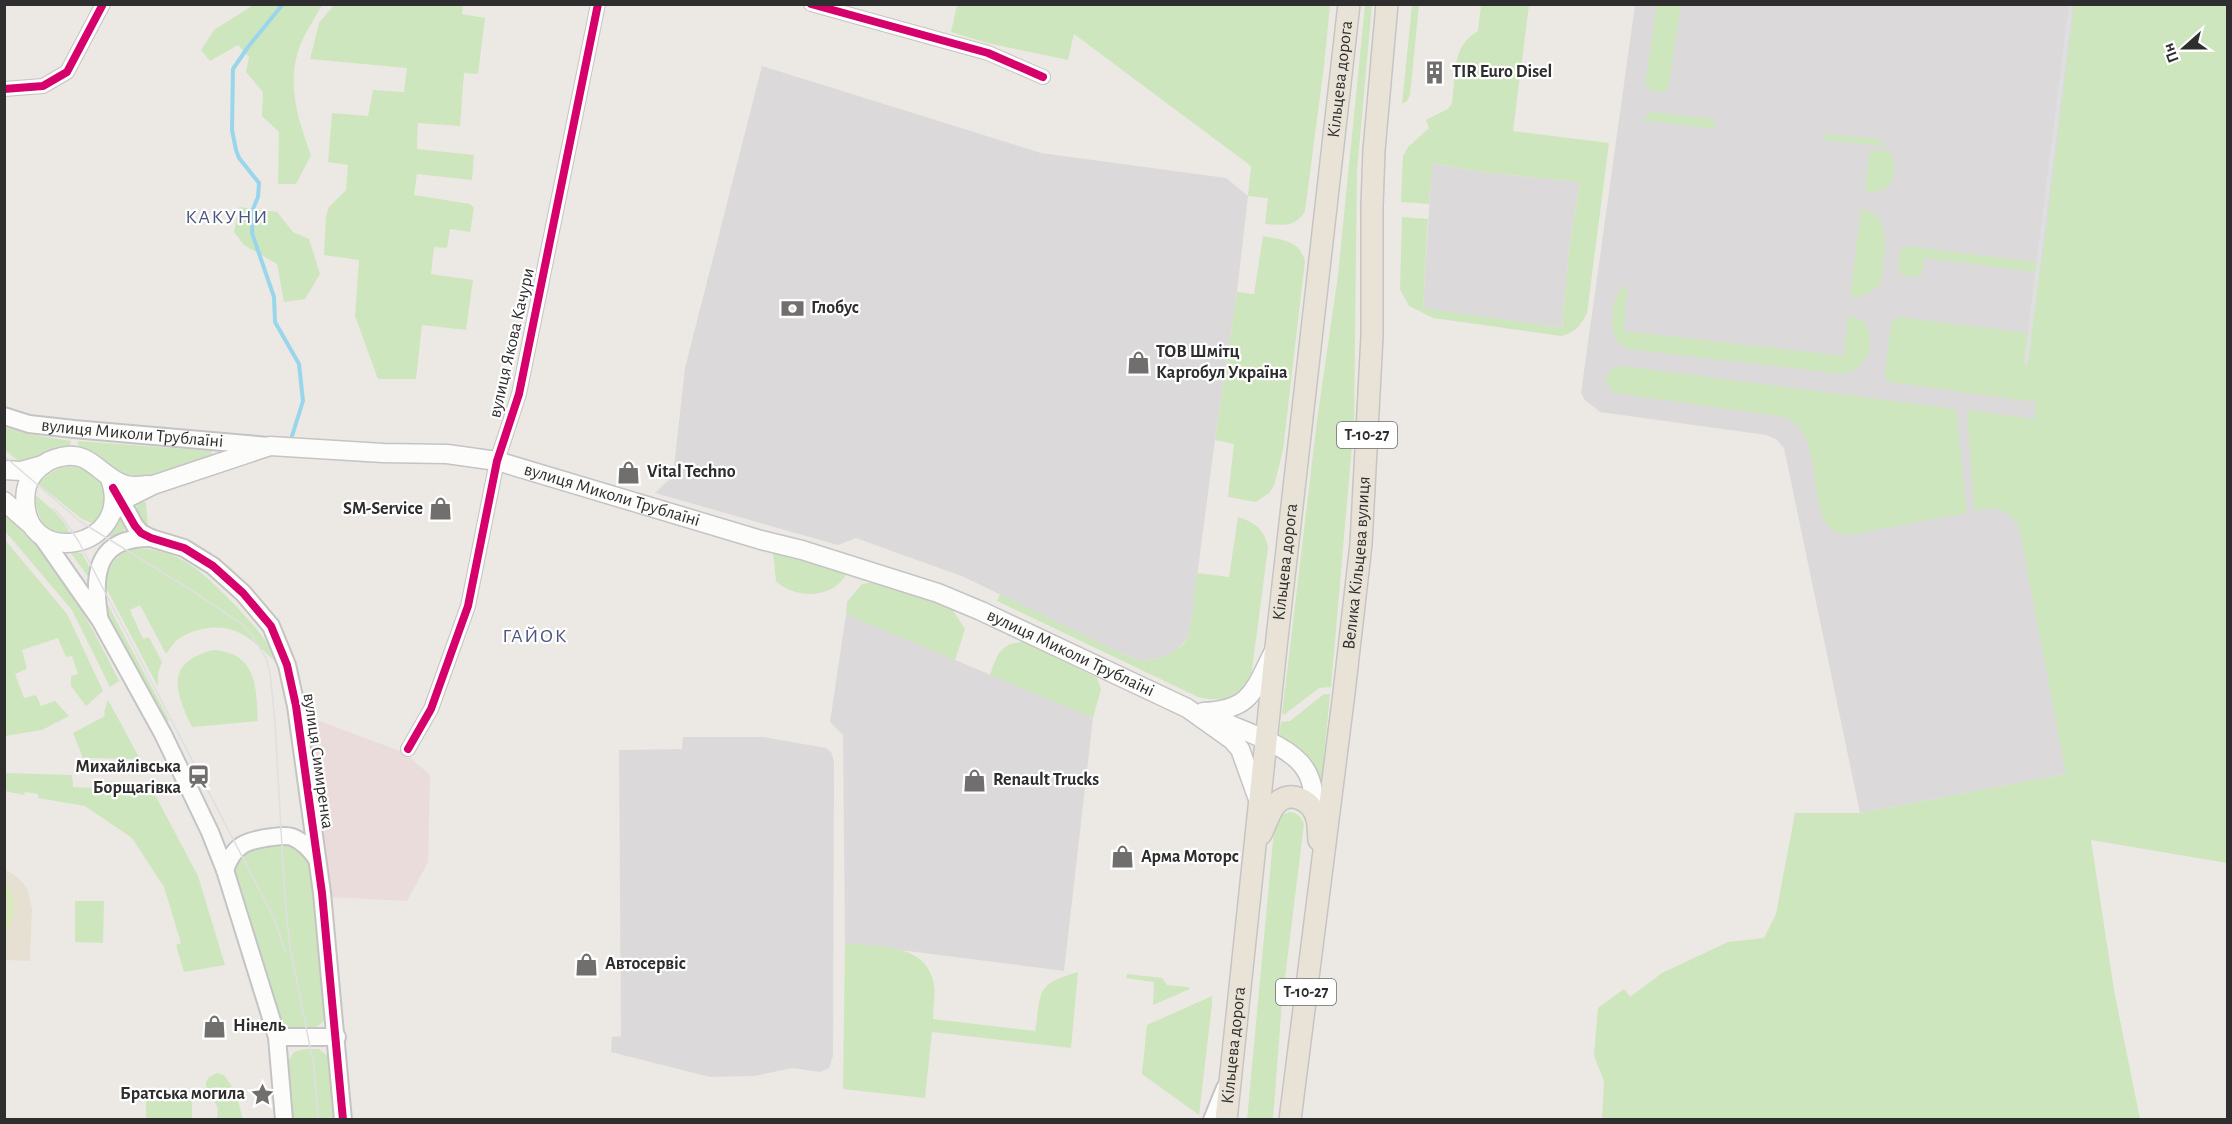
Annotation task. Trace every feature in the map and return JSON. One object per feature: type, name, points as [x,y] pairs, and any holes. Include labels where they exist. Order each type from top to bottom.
[{"type":"highway","name":"Кільцева дорога","points":[[1226,1119],[1276,647],[1349,4]]},
{"type":"highway","name":"Велика Кільцева вулиця","points":[[1290,1119],[1361,544],[1372,336],[1374,150],[1387,4]]},
{"type":"highway","points":[[1254,851],[1274,805],[1282,798],[1295,796],[1304,799],[1316,816],[1322,865]]},
{"type":"main road","name":"вулиця Миколи Трублаїні","points":[[270,446],[383,453],[447,454],[497,461],[761,540],[802,550],[938,593],[1195,710],[1240,749],[1259,802]]},
{"type":"main road","points":[[114,494],[153,485],[270,446]]},
{"type":"main road","points":[[4,470],[21,471],[64,456],[76,456],[88,459],[114,494]]},
{"type":"main road","points":[[36,531],[26,510],[27,485],[33,474],[43,465]]},
{"type":"main road","points":[[4,501],[36,531],[57,543],[79,542],[104,528],[114,494],[124,484],[153,485]]},
{"type":"main road","points":[[1195,710],[1223,711],[1242,703],[1251,694],[1276,647]]},
{"type":"main road","points":[[1195,710],[1283,748],[1305,769],[1312,786],[1316,816]]},
{"type":"street","points":[[4,89],[43,86],[67,72],[103,4]]},
{"type":"street","name":"вулиця Якова Качури","points":[[408,749],[431,709],[468,606],[497,461],[519,394],[598,4]]},
{"type":"street","points":[[811,4],[988,53],[1043,77]]},
{"type":"street","name":"вулиця Миколи Трублаїні","points":[[4,416],[29,424],[55,427],[270,446]]},
{"type":"street","name":"вулиця Симиренка","points":[[114,494],[135,526],[151,538],[184,548],[213,566],[243,593],[271,626],[287,665],[294,692],[317,859],[337,1036],[343,1119]]},
{"type":"street","points":[[36,531],[100,620],[186,780],[210,832],[225,870],[277,1037],[284,1093],[284,1119]]},
{"type":"street","points":[[100,620],[96,596],[97,579],[104,558],[110,549],[127,539],[151,538]]},
{"type":"street","points":[[225,870],[231,856],[243,844],[276,837],[289,836],[298,840],[317,859]]},
{"type":"street","points":[[277,1037],[337,1036]]},
{"type":"street","points":[[1212,1119],[1233,1068]]},
{"type":"shaded area","points":[[1635,5],[2086,5],[2035,419],[2077,772],[1860,813],[1784,448],[1776,439],[1766,435],[1600,412],[1585,400],[1581,393]]},
{"type":"shaded area","points":[[762,66],[1041,153],[1226,178],[1248,196],[1237,292],[1189,637],[1175,651],[1160,658],[1143,661],[1122,654],[964,577],[856,538],[838,545],[655,493],[673,476],[685,368]]},
{"type":"shaded area","points":[[1432,163],[1480,172],[1580,182],[1569,250],[1562,328],[1423,308]]},
{"type":"shaded area","points":[[846,614],[1093,718],[1064,971],[845,943],[843,735],[830,722]]},
{"type":"shaded area","points":[[314,719],[405,753],[430,775],[428,862],[407,901],[330,897],[309,730]]},
{"type":"shaded area","points":[[683,737],[763,737],[826,748],[831,752],[834,762],[833,1056],[829,1068],[820,1072],[793,1068],[754,1076],[710,1077],[611,1052],[612,1037],[621,1036],[619,750],[682,749]]},
{"type":"shaded area","points":[[4,869],[16,876],[27,888],[32,909],[30,961],[5,960]]},
{"type":"green space","points":[[255,4],[322,5],[301,42],[295,68],[296,106],[311,155],[296,184],[278,184],[279,132],[262,116],[263,92],[246,72],[249,57],[238,45],[210,61],[201,50],[214,30]]},
{"type":"green space","points":[[335,4],[463,5],[462,14],[485,18],[478,74],[464,73],[460,126],[418,123],[417,149],[474,155],[472,180],[417,174],[414,195],[470,204],[474,208],[470,232],[450,229],[447,248],[434,247],[431,274],[473,280],[466,330],[422,325],[416,379],[378,379],[355,316],[359,260],[324,255],[326,216],[329,207],[346,190],[348,165],[328,162],[332,113],[368,116],[373,90],[404,92],[407,68],[310,59],[319,23]]},
{"type":"green space","points":[[957,5],[1330,5],[1305,211],[1293,223],[1265,224],[1268,198],[1248,196],[1251,166],[1074,34],[1068,60],[987,43],[951,32]]},
{"type":"green space","points":[[1365,5],[1372,5],[1357,171],[1354,422],[1331,687],[1319,688],[1282,714],[1317,421],[1338,275]]},
{"type":"green space","points":[[1412,5],[1419,5],[1410,95],[1402,104]]},
{"type":"green space","points":[[1481,5],[1529,5],[1513,131],[1609,143],[1587,313],[1577,328],[1561,336],[1433,318],[1409,306],[1400,289],[1402,217],[1428,219],[1423,308],[1562,328],[1569,250],[1580,182],[1480,172],[1433,163],[1429,204],[1401,202],[1403,156],[1408,147],[1429,128],[1426,120],[1448,109],[1452,103],[1456,62],[1463,45],[1478,31]]},
{"type":"green space","points":[[1657,5],[1681,5],[1668,90],[1662,92],[1649,89],[1645,84]]},
{"type":"green space","points":[[2074,5],[2227,5],[2227,863],[2091,840],[2114,990],[2140,1119],[1602,1119],[1604,1081],[1594,1056],[1598,1008],[1624,989],[1630,997],[1662,973],[1728,942],[1764,938],[1776,914],[1795,813],[1860,813],[2066,774],[2019,527],[2010,515],[2000,510],[1974,511],[1967,410],[2035,419],[2036,402],[1889,382],[1885,374],[1891,323],[1899,317],[2028,333],[2035,272],[1924,258],[1921,277],[1902,275],[1898,268],[1900,250],[1906,246],[2042,263]]},
{"type":"green space","points":[[1651,112],[1713,119],[1716,129],[1641,120]]},
{"type":"green space","points":[[1824,134],[1880,139],[1885,146],[1824,140]]},
{"type":"green space","points":[[1870,150],[1890,151],[1893,159],[1892,181],[1882,190],[1865,191]]},
{"type":"green space","points":[[239,207],[277,212],[293,232],[309,239],[320,274],[305,299],[284,302],[277,264],[244,245],[234,232]]},
{"type":"green space","points":[[1861,209],[1872,212],[1879,219],[1883,228],[1885,250],[1881,283],[1867,294],[1855,297],[1850,296]]},
{"type":"green space","points":[[1263,236],[1289,242],[1299,249],[1305,261],[1283,450],[1274,486],[1269,493],[1256,502],[1228,497],[1234,444],[1215,440],[1237,292],[1254,294]]},
{"type":"green space","points":[[1627,285],[1624,331],[1844,356],[1848,315],[1865,322],[1870,346],[1865,360],[1845,374],[1627,349],[1615,337],[1612,322],[1615,300],[1622,288]]},
{"type":"green space","points":[[1622,366],[1956,409],[1967,513],[1849,535],[1839,533],[1825,522],[1808,443],[1793,422],[1786,417],[1614,393],[1606,382],[1607,375],[1612,369]]},
{"type":"green space","points":[[4,427],[28,434],[71,441],[70,445],[21,463],[5,450]]},
{"type":"green space","points":[[78,441],[211,451],[212,455],[156,474],[134,476],[126,474],[78,446]]},
{"type":"green space","points":[[72,466],[89,472],[103,484],[104,506],[100,516],[92,523],[82,519],[38,484],[54,471]]},
{"type":"green space","points":[[35,495],[60,518],[70,535],[57,534],[46,527],[38,512]]},
{"type":"green space","points":[[143,500],[146,503],[148,527],[137,514],[137,504]]},
{"type":"green space","points":[[4,512],[43,554],[78,604],[119,681],[110,687],[72,610],[5,531]]},
{"type":"green space","points":[[120,516],[125,530],[114,538],[109,536]]},
{"type":"green space","points":[[1238,517],[1249,521],[1262,532],[1268,548],[1251,677],[1241,690],[1229,697],[1206,699],[1198,697],[997,601],[1000,594],[1122,654],[1143,661],[1160,658],[1175,651],[1189,637],[1197,573],[1229,577]]},
{"type":"green space","points":[[5,540],[67,614],[103,691],[86,706],[71,686],[71,676],[78,674],[72,656],[66,657],[58,638],[22,650],[27,669],[15,674],[24,698],[36,695],[41,706],[55,701],[69,716],[42,730],[5,736]]},
{"type":"green space","points":[[132,549],[164,552],[178,557],[203,574],[254,626],[269,646],[276,662],[240,633],[216,627],[200,629],[184,636],[176,641],[166,654],[140,605],[130,610],[143,639],[149,637],[162,662],[158,673],[158,687],[105,586],[113,563]]},
{"type":"green space","points":[[773,551],[850,570],[833,588],[819,593],[803,594],[788,589],[776,581]]},
{"type":"green space","points":[[70,552],[82,553],[92,572],[89,578]]},
{"type":"green space","points":[[876,582],[952,609],[965,629],[955,660],[846,614],[847,602],[862,584]]},
{"type":"green space","points":[[106,601],[169,720],[165,723],[120,643],[107,612]]},
{"type":"green space","points":[[1025,642],[1097,678],[1101,689],[1093,718],[990,675],[998,655],[1005,647]]},
{"type":"green space","points":[[213,650],[227,652],[238,657],[246,665],[254,684],[258,721],[192,727],[178,691],[180,671],[197,656]]},
{"type":"green space","points":[[1324,694],[1330,694],[1322,777],[1319,779],[1278,740],[1281,722],[1290,721]]},
{"type":"green space","points":[[108,700],[140,759],[83,758],[73,733],[105,716]]},
{"type":"green space","points":[[5,773],[72,775],[73,787],[93,788],[93,781],[125,782],[124,793],[154,793],[198,876],[225,965],[184,972],[176,945],[181,943],[164,887],[132,838],[85,806],[38,798],[38,794],[25,792],[24,795],[5,791]]},
{"type":"green space","points":[[1289,812],[1299,815],[1304,824],[1282,1002],[1273,1119],[1247,1120],[1274,830],[1283,815]]},
{"type":"green space","points":[[282,842],[301,847],[309,858],[328,1013],[318,1026],[303,1031],[290,1029],[279,1022],[235,877],[235,863],[253,845]]},
{"type":"green space","points":[[5,882],[12,894],[14,908],[5,933],[8,909]]},
{"type":"green space","points":[[75,901],[104,901],[103,943],[75,942]]},
{"type":"green space","points":[[845,943],[895,949],[918,958],[927,966],[932,977],[935,993],[933,1019],[1035,1031],[1043,991],[1054,981],[1078,972],[1071,1048],[932,1032],[925,1098],[843,1089]]},
{"type":"green space","points":[[1127,974],[1162,978],[1167,985],[1190,989],[1153,1005],[1154,982],[1126,978]]},
{"type":"green space","points":[[1212,996],[1199,1115],[1142,1074],[1147,1025]]},
{"type":"green space","points":[[319,1049],[333,1060],[337,1119],[290,1119],[286,1064],[294,1052]]},
{"type":"green space","points":[[217,1073],[224,1075],[235,1091],[243,1119],[217,1119],[218,1109],[207,1090],[206,1081]]},
{"type":"green space","points":[[192,1100],[192,1119],[146,1119],[146,1101]]},
{"type":"waterway","points":[[283,4],[233,69],[232,130],[239,158],[259,183],[258,197],[253,209],[252,233],[274,297],[275,322],[299,364],[303,401],[292,436]]},
{"type":"tram line","points":[[4,456],[81,522],[242,624],[252,635],[266,658],[270,672],[275,723],[285,900],[290,947],[314,1067],[318,1120]]},
{"type":"tram line","points":[[53,508],[79,542],[274,918],[285,951]]},
{"type":"railway","points":[[2026,363],[2071,4]]},
{"type":"cycle path","points":[[4,89],[43,86],[67,72],[103,4]]},
{"type":"cycle path","points":[[408,749],[431,709],[468,606],[497,461],[519,394],[598,4]]},
{"type":"cycle path","points":[[811,4],[988,53],[1043,77]]},
{"type":"cycle path","points":[[113,488],[141,533],[184,548],[213,566],[243,593],[271,626],[287,665],[296,706],[322,893],[343,1120]]},
{"type":"place","name":"TIR Euro Disel","points":[[1434,72]]},
{"type":"place","name":"Глобус","points":[[793,308]]},
{"type":"place","name":"ТОВ Шмітц Каргобул Україна","points":[[1138,362]]},
{"type":"place","name":"Vital Techno","points":[[629,472]]},
{"type":"place","name":"SM-Service","points":[[441,509]]},
{"type":"place","name":"Михайлівська Борщагівка","points":[[199,777]]},
{"type":"place","name":"Renault Trucks","points":[[975,780]]},
{"type":"place","name":"Арма Моторс","points":[[1123,857]]},
{"type":"place","name":"Автосервіс","points":[[587,964]]},
{"type":"place","name":"Нінель","points":[[215,1026]]},
{"type":"place","name":"Братська могила","points":[[263,1094]]},
{"type":"district","name":"КАКУНИ","points":[[227,217]]},
{"type":"district","name":"ГАЙОК","points":[[535,636]]}]
